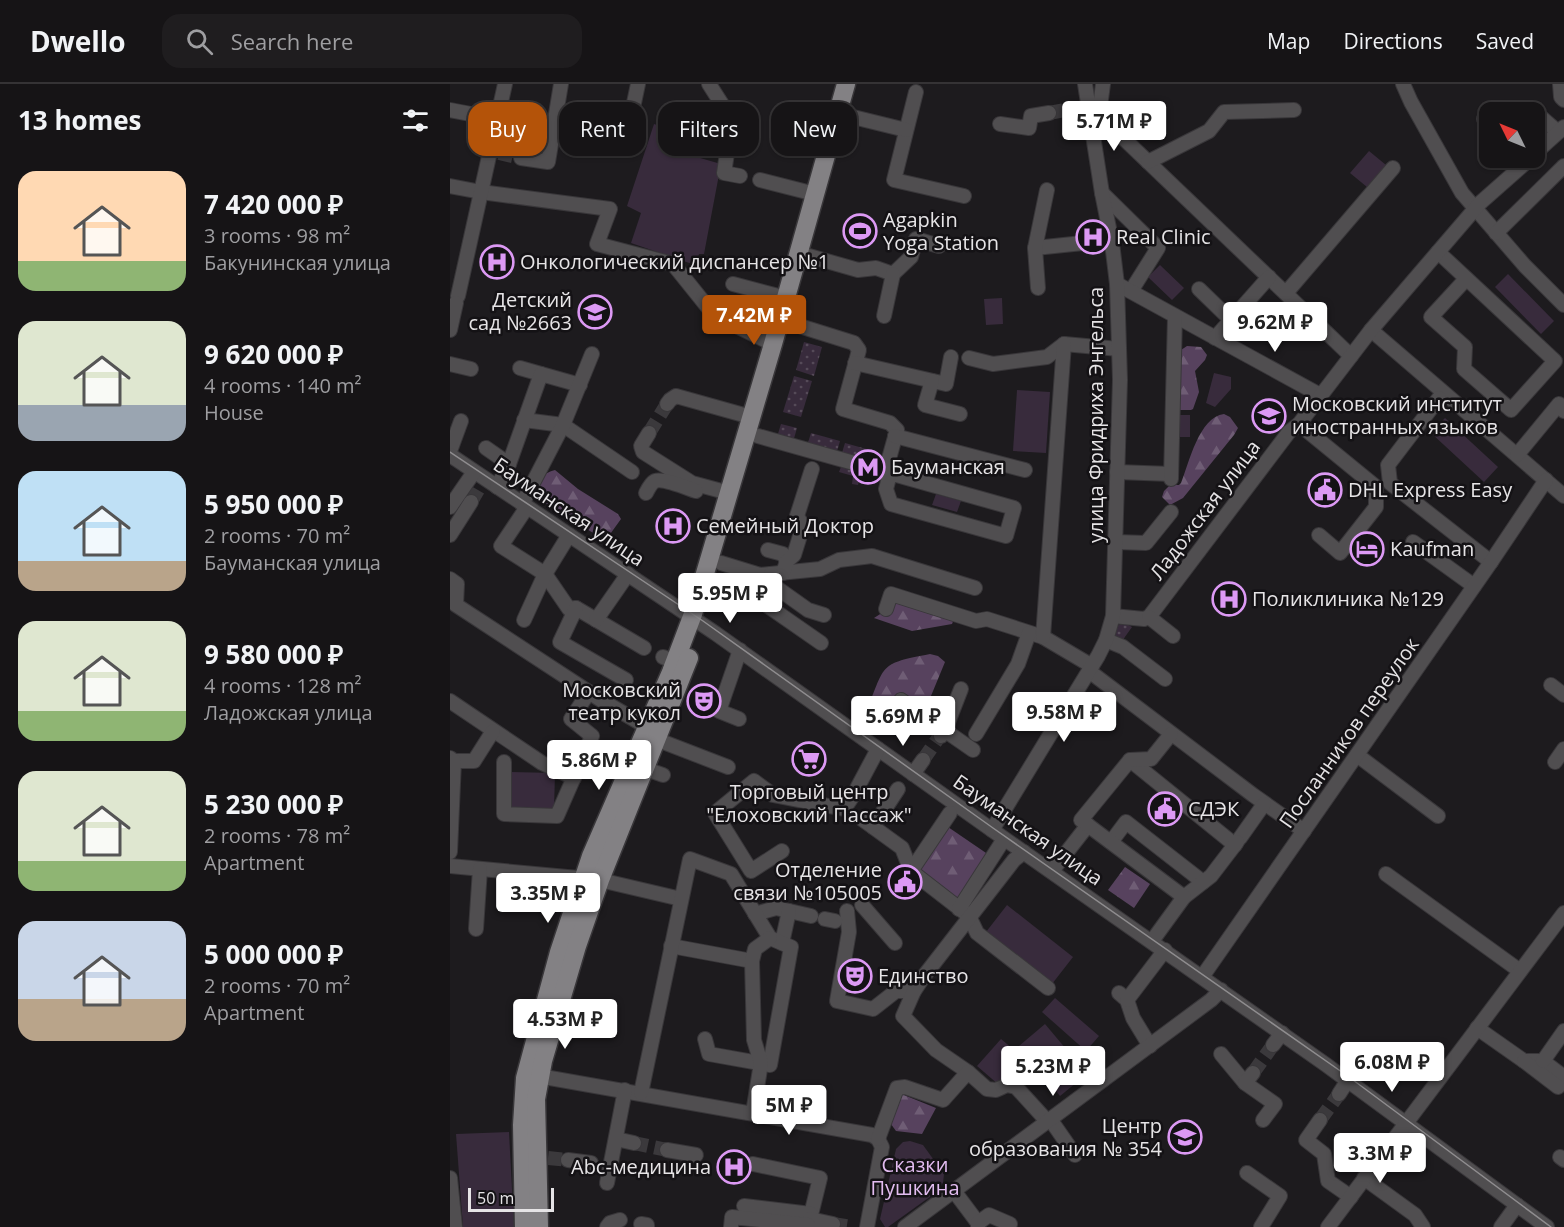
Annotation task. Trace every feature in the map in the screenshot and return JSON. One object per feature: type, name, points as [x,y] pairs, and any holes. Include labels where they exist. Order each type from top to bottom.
[{"type":"main road","points":[[592,879],[654,772],[652,733],[669,660],[697,620],[728,497],[846,84]]},
{"type":"main road","points":[[853,102],[858,84]]},
{"type":"main road","points":[[524,1227],[522,1125],[532,1075],[577,946],[592,879],[721,563],[838,156]]},
{"type":"main road","points":[[532,1075],[543,1157],[539,1227]]},
{"type":"street","points":[[501,102],[505,84]]},
{"type":"street","points":[[521,158],[548,162],[561,84]]},
{"type":"street","points":[[634,102],[638,84]]},
{"type":"street","points":[[709,84],[732,120],[724,173],[740,176]]},
{"type":"street","name":"улица Фридриха Энгельса","points":[[1085,84],[1082,107],[1094,121],[1095,153],[1102,193],[1104,240],[1117,284],[1120,380],[1116,543],[1113,616],[1106,640]]},
{"type":"street","points":[[1103,84],[1094,121],[1120,136],[1351,356]]},
{"type":"street","points":[[1397,84],[1411,102]]},
{"type":"street","points":[[1403,84],[1458,187],[1475,210],[1564,305]]},
{"type":"street","points":[[1560,84],[1561,97],[1564,100]]},
{"type":"street","points":[[916,92],[894,180],[964,196]]},
{"type":"street","points":[[450,110],[468,113]]},
{"type":"street","points":[[1148,162],[1209,131],[1224,112],[1294,110]]},
{"type":"street","points":[[1000,124],[1029,128],[1031,116],[1049,113]]},
{"type":"street","points":[[857,118],[906,130]]},
{"type":"street","points":[[1545,120],[1561,129]]},
{"type":"street","name":"Ладожская улица","points":[[1545,143],[1561,129]]},
{"type":"street","points":[[450,330],[481,192],[493,156]]},
{"type":"street","points":[[1496,233],[1564,166]]},
{"type":"street","points":[[1286,293],[1393,168]]},
{"type":"street","name":"Ладожская улица","points":[[1149,617],[1289,432],[1299,424],[1371,330],[1480,203],[1517,168]]},
{"type":"street","points":[[760,180],[815,194]]},
{"type":"street","points":[[450,186],[610,208],[597,244],[673,264],[714,315],[773,344]]},
{"type":"street","points":[[1038,288],[1035,248],[1047,190]]},
{"type":"street","points":[[1102,193],[1158,248],[1131,291]]},
{"type":"street","points":[[885,316],[893,273],[911,257],[916,239],[939,246]]},
{"type":"street","points":[[1035,248],[1083,243]]},
{"type":"street","points":[[1438,252],[1555,361],[1511,410],[1464,369],[1465,347],[1431,316],[1466,279]]},
{"type":"street","points":[[809,256],[858,270],[876,268],[893,273]]},
{"type":"street","points":[[1215,338],[1269,277]]},
{"type":"street","points":[[733,284],[786,298]]},
{"type":"street","points":[[1117,284],[1320,396]]},
{"type":"street","points":[[1199,289],[1231,320]]},
{"type":"street","points":[[1117,472],[1171,476],[1175,316]]},
{"type":"street","points":[[758,436],[887,474],[1014,508],[1006,536],[891,504],[886,489],[887,474],[897,430],[890,423],[843,409],[859,350],[854,343],[790,323]]},
{"type":"street","points":[[1371,330],[1564,496]]},
{"type":"street","points":[[1043,637],[1064,344]]},
{"type":"street","points":[[969,358],[993,364],[1047,357],[1064,344],[1119,349]]},
{"type":"street","points":[[592,354],[563,425],[501,546],[545,574],[569,609],[576,608],[644,648]]},
{"type":"street","points":[[855,363],[946,384],[951,357]]},
{"type":"street","points":[[450,364],[471,369]]},
{"type":"street","points":[[520,368],[580,385]]},
{"type":"street","points":[[450,507],[509,464],[541,374]]},
{"type":"street","points":[[932,381],[925,405],[960,414]]},
{"type":"street","points":[[677,388],[698,402]]},
{"type":"street","points":[[667,404],[676,396],[751,417]]},
{"type":"street","points":[[1440,398],[1388,465],[1390,483],[1491,562]]},
{"type":"street","points":[[1517,455],[1559,404],[1564,411]]},
{"type":"street","points":[[524,420],[563,425],[632,472]]},
{"type":"street","points":[[450,453],[461,421]]},
{"type":"street","points":[[1299,424],[1376,487],[1376,507],[1340,553],[1319,535]]},
{"type":"street","points":[[649,433],[641,446],[643,452],[692,483],[728,497]]},
{"type":"street","points":[[895,436],[1025,470]]},
{"type":"street","points":[[486,448],[509,464]]},
{"type":"street","name":"Бауманская улица","points":[[450,453],[484,482],[524,505],[740,650],[1004,839],[1348,1080],[1547,1227]]},
{"type":"street","points":[[778,573],[794,555],[803,526],[797,516],[812,469]]},
{"type":"street","name":"Посланников переулок","points":[[1202,976],[1546,480]]},
{"type":"street","points":[[645,494],[656,481],[662,481],[728,497]]},
{"type":"street","points":[[450,536],[471,502]]},
{"type":"street","points":[[1116,543],[1146,543],[1170,512]]},
{"type":"street","points":[[524,620],[545,574],[569,535]]},
{"type":"street","points":[[1413,542],[1474,586]]},
{"type":"street","points":[[768,550],[783,554],[765,604],[821,643]]},
{"type":"street","points":[[721,563],[760,575],[820,569],[840,560],[872,556],[975,588]]},
{"type":"street","points":[[778,573],[808,610],[824,615]]},
{"type":"street","points":[[596,621],[628,574]]},
{"type":"street","points":[[450,579],[458,584],[456,605],[652,733],[728,767]]},
{"type":"street","points":[[886,609],[891,594],[976,621],[987,619],[1043,637],[1091,668],[1171,734],[1304,831]]},
{"type":"street","points":[[576,608],[560,642],[626,680]]},
{"type":"street","points":[[1113,616],[1144,619],[1149,617],[1173,636]]},
{"type":"street","points":[[976,734],[1018,664],[1029,633]]},
{"type":"street","points":[[992,830],[1106,640],[1123,647],[1165,679]]},
{"type":"street","points":[[739,719],[719,711],[740,650]]},
{"type":"street","points":[[1551,685],[1564,695]]},
{"type":"street","points":[[942,734],[961,689]]},
{"type":"street","points":[[504,762],[504,814],[557,816],[592,736],[571,718],[589,692]]},
{"type":"street","points":[[902,700],[942,734],[973,750]]},
{"type":"street","points":[[450,701],[542,763],[574,778]]},
{"type":"street","points":[[450,852],[452,759],[474,761],[493,730]]},
{"type":"street","points":[[1171,734],[1151,759],[1130,760],[1081,820],[1184,897]]},
{"type":"street","points":[[782,851],[751,871],[715,813],[754,781],[773,795],[844,809],[878,749]]},
{"type":"street","points":[[1555,762],[1564,749]]},
{"type":"street","points":[[1357,755],[1438,816]]},
{"type":"street","points":[[923,760],[867,823],[902,848],[910,871],[964,912],[976,933],[1048,988]]},
{"type":"street","points":[[1130,760],[1237,842]]},
{"type":"street","points":[[1152,941],[1184,897],[1211,876],[1264,804]]},
{"type":"street","points":[[910,871],[950,813]]},
{"type":"street","points":[[1111,842],[1126,822],[1203,882]]},
{"type":"street","points":[[1052,871],[1088,825]]},
{"type":"street","points":[[1004,839],[964,912],[914,991],[903,1016],[936,1050],[968,1072],[987,1089],[996,1090],[1007,1085],[1016,1087],[1048,1120],[1076,1155]]},
{"type":"street","points":[[964,912],[1024,852]]},
{"type":"street","points":[[450,859],[450,866],[592,879],[681,899]]},
{"type":"street","points":[[641,1093],[690,859],[731,874],[755,914],[776,941],[791,947],[771,1065],[709,1054],[705,1038]]},
{"type":"street","points":[[726,872],[744,860]]},
{"type":"street","points":[[476,929],[480,869]]},
{"type":"street","points":[[1386,874],[1520,971]]},
{"type":"street","points":[[862,905],[895,943]]},
{"type":"street","points":[[755,914],[776,908],[811,916]]},
{"type":"street","points":[[753,1113],[762,1064],[754,1040],[752,961],[755,950],[776,941],[789,911]]},
{"type":"street","points":[[847,911],[849,932],[837,1001],[873,1009],[896,991],[914,991]]},
{"type":"street","points":[[1328,1227],[1564,913]]},
{"type":"street","points":[[671,946],[752,961]]},
{"type":"street","points":[[1150,1046],[1123,996],[1165,951]]},
{"type":"street","points":[[905,1227],[1150,1046],[1221,990]]},
{"type":"street","points":[[1477,1028],[1524,1061],[1561,1082]]},
{"type":"street","points":[[1543,1061],[1564,1031]]},
{"type":"street","points":[[1273,1045],[1281,1033]]},
{"type":"street","points":[[1221,1054],[1275,1104],[1263,1120]]},
{"type":"street","points":[[1524,1061],[1543,1061],[1561,1082]]},
{"type":"street","points":[[878,1139],[897,1088],[905,1087],[943,1100],[968,1072]]},
{"type":"street","points":[[532,1075],[605,1079],[625,1090],[872,1135],[878,1139],[882,1147],[867,1227]]},
{"type":"street","points":[[1339,1094],[1348,1080]]},
{"type":"street","points":[[607,1184],[625,1090]]},
{"type":"street","points":[[1320,1120],[1306,1140],[1324,1154],[1328,1181],[1350,1197]]},
{"type":"street","points":[[615,1139],[634,1143]]},
{"type":"street","points":[[667,1150],[696,1155]]},
{"type":"street","points":[[568,1160],[591,1163]]},
{"type":"street","points":[[753,1164],[820,1178],[809,1221]]},
{"type":"street","points":[[1247,1173],[1280,1196],[1261,1227]]},
{"type":"street","points":[[450,1178],[451,1208],[455,1227]]},
{"type":"street","points":[[1364,1178],[1415,1215],[1423,1227]]},
{"type":"street","points":[[954,1191],[978,1225],[989,1215],[1010,1224]]},
{"type":"street","points":[[1501,1227],[1517,1205]]},
{"type":"street","points":[[744,1206],[809,1221]]},
{"type":"street","points":[[731,1227],[732,1217],[833,1224]]},
{"type":"green space","points":[[654,124],[658,125],[658,156],[693,156],[721,164],[704,254],[699,254],[697,262],[702,263],[701,267],[631,243],[641,213],[627,206],[643,156],[646,156],[646,148]]},
{"type":"green space","points":[[1369,151],[1386,165],[1367,187],[1350,173]]},
{"type":"green space","points":[[1160,265],[1184,288],[1172,300],[1148,277]]},
{"type":"green space","points":[[1508,274],[1554,321],[1541,334],[1495,287]]},
{"type":"green space","points":[[1002,298],[1003,324],[986,325],[984,299]]},
{"type":"green space","points":[[804,342],[822,347],[814,376],[796,370]]},
{"type":"green space","points":[[1187,346],[1201,347],[1207,355],[1195,371],[1199,392],[1193,409],[1179,410],[1178,352]]},
{"type":"green space","points":[[1214,373],[1231,377],[1231,389],[1215,407],[1206,403]]},
{"type":"green space","points":[[794,376],[812,381],[801,417],[783,412]]},
{"type":"green space","points":[[1017,390],[1050,392],[1046,453],[1013,451]]},
{"type":"green space","points":[[1224,414],[1230,417],[1238,428],[1234,435],[1183,498],[1170,505],[1162,497],[1164,491],[1170,485],[1181,483],[1202,432],[1215,417]]},
{"type":"green space","points":[[1177,415],[1190,415],[1190,437],[1176,437]]},
{"type":"green space","points":[[1445,418],[1498,467],[1484,482],[1431,433]]},
{"type":"green space","points":[[781,424],[797,428],[793,442],[777,437]]},
{"type":"green space","points":[[811,433],[840,441],[836,455],[807,446]]},
{"type":"green space","points":[[845,443],[877,452],[873,465],[841,456]]},
{"type":"green space","points":[[841,467],[861,473],[858,485],[852,484],[853,476],[839,472]]},
{"type":"green space","points":[[555,470],[578,489],[618,514],[621,519],[608,537],[589,531],[567,513],[538,501],[535,496],[541,479],[550,471]]},
{"type":"green space","points":[[936,494],[961,501],[957,512],[932,505]]},
{"type":"green space","points":[[893,601],[954,619],[952,624],[912,631],[874,618],[888,609]]},
{"type":"green space","points":[[1123,622],[1132,627],[1122,641],[1113,636],[1116,627]]},
{"type":"green space","points":[[930,654],[938,656],[945,662],[926,708],[902,694],[897,696],[884,721],[867,710],[886,668],[901,660]]},
{"type":"green space","points":[[511,772],[555,773],[554,810],[510,809]]},
{"type":"green space","points":[[948,827],[989,855],[958,903],[918,872]]},
{"type":"green space","points":[[1125,867],[1150,884],[1134,908],[1108,890]]},
{"type":"green space","points":[[1007,905],[1073,957],[1052,984],[986,932]]},
{"type":"green space","points":[[1055,998],[1099,1036],[1086,1051],[1042,1012]]},
{"type":"green space","points":[[1045,1024],[1087,1074],[1060,1096],[1019,1046]]},
{"type":"green space","points":[[1001,1039],[1013,1049],[1011,1071],[999,1085],[977,1066]]},
{"type":"green space","points":[[899,1093],[936,1108],[922,1134],[896,1131],[888,1120]]},
{"type":"green space","points":[[509,1132],[514,1227],[463,1227],[456,1134]]},
{"type":"green space","name":"Сказки Пушкина","points":[[910,1141],[923,1145],[944,1174],[943,1183],[938,1191],[885,1227],[880,1219],[896,1149],[903,1142]]},
{"type":"tunnel","points":[[1049,113],[1076,108]]},
{"type":"tunnel","points":[[512,156],[521,158]]},
{"type":"tunnel","points":[[1083,243],[1097,242]]},
{"type":"tunnel","points":[[649,433],[667,404]]},
{"type":"tunnel","points":[[471,502],[478,490]]},
{"type":"tunnel","points":[[923,760],[939,737]]},
{"type":"tunnel","points":[[1253,1073],[1273,1045]]},
{"type":"tunnel","points":[[1320,1120],[1339,1094]]},
{"type":"tunnel","points":[[634,1143],[667,1150]]},
{"type":"tunnel","points":[[548,1158],[568,1160]]},
{"type":"tunnel","points":[[833,1224],[853,1227]]},
{"type":"tram line","points":[[450,452],[703,621],[993,828],[1349,1077],[1551,1227]]},
{"type":"place","name":"Agapkin Yoga Station","points":[[860,231]]},
{"type":"place","name":"Real Clinic","points":[[1093,237]]},
{"type":"place","name":"Онкологический диспансер №1","points":[[497,262]]},
{"type":"place","name":"Детский сад №2663","points":[[595,312]]},
{"type":"place","name":"Московский институт иностранных языков","points":[[1269,416]]},
{"type":"place","name":"Бауманская","points":[[868,467]]},
{"type":"place","name":"DHL Express Easy","points":[[1325,490]]},
{"type":"place","name":"Семейный Доктор","points":[[673,526]]},
{"type":"place","name":"Kaufman","points":[[1367,549]]},
{"type":"place","name":"Поликлиника №129","points":[[1229,599]]},
{"type":"place","name":"Московский театр кукол","points":[[704,701]]},
{"type":"place","name":"Торговый центр \"Елоховский Пассаж\"","points":[[809,759]]},
{"type":"place","name":"СДЭК","points":[[1165,809]]},
{"type":"place","name":"Отделение связи №105005","points":[[905,882]]},
{"type":"place","name":"Единство","points":[[855,976]]},
{"type":"place","name":"Центр образования № 354","points":[[1185,1137]]},
{"type":"place","name":"Abc-медицина","points":[[734,1167]]}]
